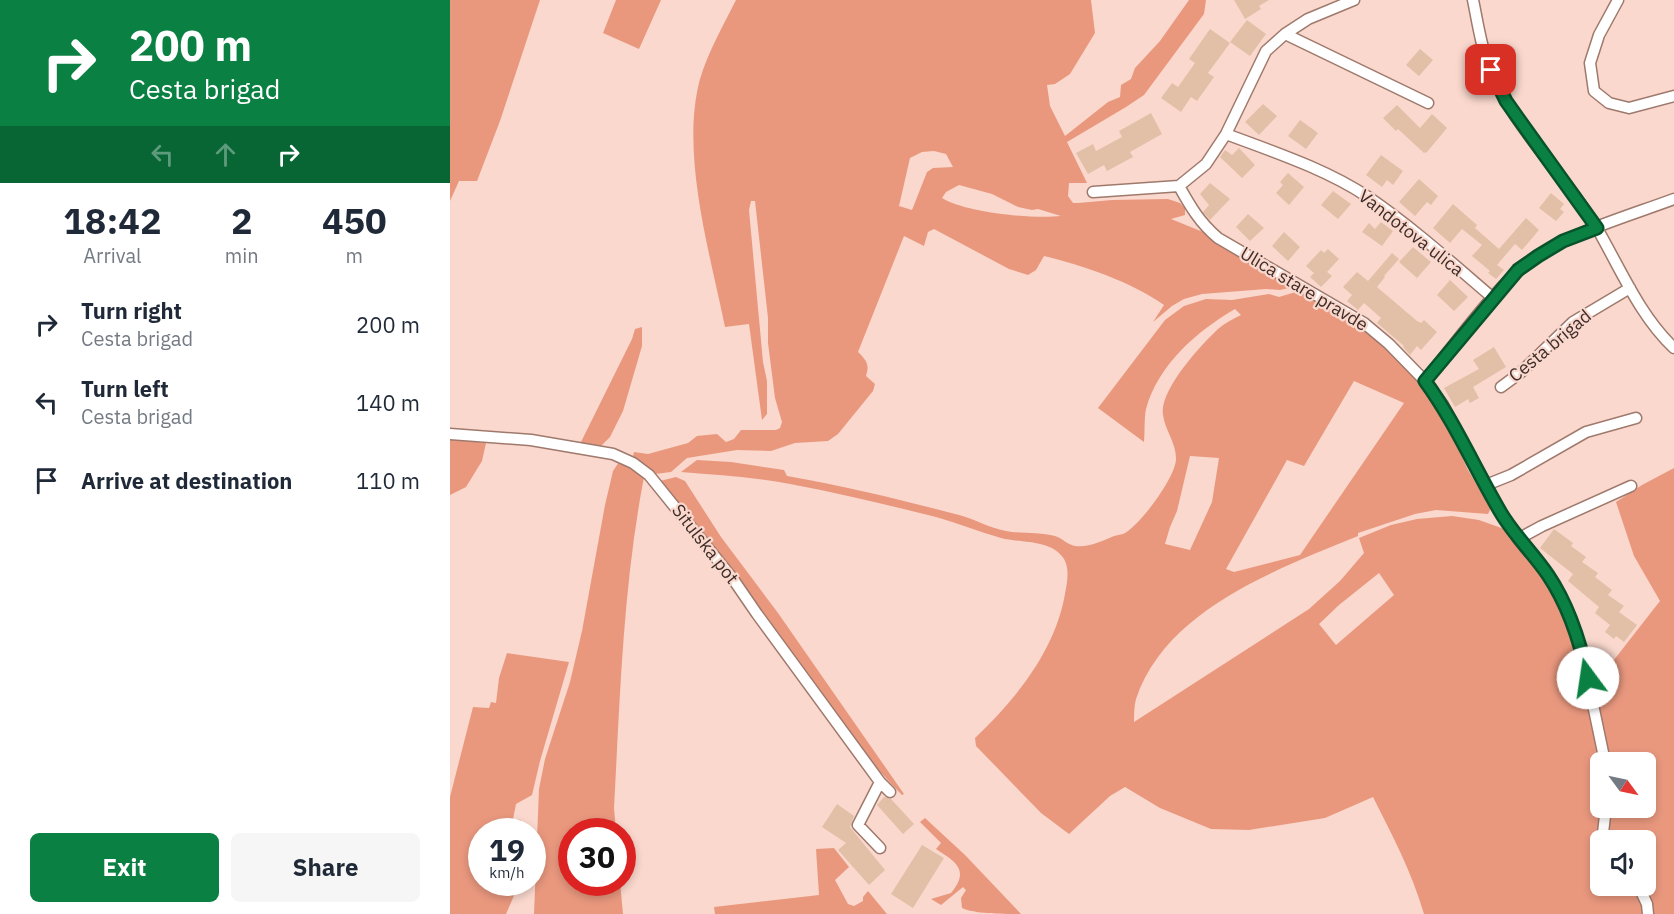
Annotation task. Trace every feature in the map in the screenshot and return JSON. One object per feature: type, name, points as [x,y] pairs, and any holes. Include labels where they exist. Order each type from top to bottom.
[{"type":"street","points":[[1093,192],[1179,186],[1206,164],[1226,134],[1266,51],[1285,34],[1308,19],[1354,0]]},
{"type":"street","points":[[1473,0],[1486,58],[1506,101],[1597,228],[1646,315],[1664,339],[1674,348]]},
{"type":"street","points":[[1618,0],[1599,35],[1590,63],[1594,91],[1609,103],[1629,108],[1674,96]]},
{"type":"street","points":[[1285,34],[1428,103]]},
{"type":"street","name":"Vandotova ulica","points":[[1226,134],[1316,169],[1367,197],[1422,238],[1493,298]]},
{"type":"street","name":"Ulica stare pravde","points":[[1179,186],[1198,218],[1218,238],[1364,323],[1389,344],[1425,381],[1443,405],[1518,539],[1548,575],[1569,613],[1578,636],[1603,752]]},
{"type":"street","points":[[1425,381],[1518,270],[1563,241],[1674,199]]},
{"type":"street","name":"Cesta brigad","points":[[1501,387],[1535,359],[1573,322],[1630,288]]},
{"type":"street","points":[[1486,485],[1511,475],[1586,432],[1636,418]]},
{"type":"street","name":"Situlska pot","points":[[450,434],[531,440],[613,454],[633,463],[649,475],[733,579],[880,782],[890,792]]},
{"type":"street","points":[[1518,539],[1632,486]]},
{"type":"street","points":[[880,782],[858,825],[880,848]]},
{"type":"street","points":[[1643,896],[1648,914]]},
{"type":"shaded area","points":[[450,0],[540,0],[500,121],[477,181],[459,181],[450,201]]},
{"type":"shaded area","points":[[616,0],[661,0],[639,49],[603,33]]},
{"type":"shaded area","points":[[736,0],[1091,0],[1095,33],[1070,74],[1055,84],[1047,85],[1050,106],[1065,136],[1108,102],[1120,97],[1121,85],[1131,79],[1135,68],[1160,41],[1189,0],[1206,0],[1204,14],[1144,95],[1067,142],[1087,183],[1069,183],[1068,196],[1073,203],[1168,199],[1180,203],[1185,208],[1185,215],[1171,219],[1203,232],[1229,251],[1293,287],[1280,290],[1202,294],[1184,299],[1153,322],[1164,305],[1137,289],[1090,269],[1044,256],[1036,270],[1028,275],[1009,269],[934,229],[928,232],[924,246],[904,236],[858,352],[868,368],[866,376],[875,384],[873,391],[838,434],[828,441],[795,443],[771,451],[737,450],[687,458],[671,472],[655,474],[633,456],[634,452],[648,454],[688,443],[697,436],[717,434],[726,442],[734,439],[741,430],[776,430],[780,428],[782,422],[775,398],[768,343],[768,318],[755,201],[751,201],[749,210],[763,362],[767,381],[767,414],[762,420],[749,324],[725,327],[705,236],[695,170],[693,139],[700,79],[711,49]],"holes":[[[934,151],[946,154],[953,167],[933,168],[927,172],[912,210],[899,206],[910,158],[922,152]],[[959,185],[992,194],[1018,207],[1038,209],[1061,216],[1034,217],[1000,214],[967,208],[942,198],[946,192]]]},
{"type":"shaded area","points":[[1299,291],[1365,328],[1432,398],[1468,470],[1491,508],[1488,514],[1436,510],[1415,514],[1358,533],[1358,536],[1261,578],[1228,596],[1198,617],[1172,640],[1151,668],[1136,699],[1134,722],[1309,609],[1340,581],[1364,553],[1359,538],[1391,525],[1417,519],[1452,516],[1479,520],[1507,530],[1540,573],[1565,612],[1593,713],[1599,752],[1590,752],[1590,818],[1603,818],[1601,830],[1590,830],[1590,896],[1639,896],[1645,914],[1424,914],[1407,868],[1373,797],[1325,818],[1249,830],[1211,829],[1160,808],[1125,787],[1110,796],[1069,834],[1041,813],[976,746],[975,738],[1005,707],[1032,673],[1052,635],[1060,615],[1068,576],[1066,563],[1059,553],[1044,545],[1001,538],[936,517],[827,491],[736,476],[681,472],[697,460],[731,462],[784,470],[787,476],[916,504],[965,517],[1000,530],[1055,536],[1075,546],[1095,544],[1130,530],[1147,512],[1164,488],[1175,466],[1176,458],[1163,415],[1168,393],[1174,381],[1202,346],[1221,327],[1241,315],[1235,309],[1221,318],[1193,339],[1169,364],[1152,393],[1146,409],[1144,442],[1098,408],[1165,320],[1184,306],[1206,299],[1232,300],[1269,294],[1279,297]],"holes":[[[1354,381],[1404,403],[1300,555],[1234,572],[1226,569],[1287,460],[1304,466]],[[1190,456],[1219,458],[1212,502],[1190,550],[1165,544],[1177,511]],[[1379,573],[1394,595],[1336,645],[1319,624]]]},
{"type":"shaded area","points":[[642,327],[642,346],[623,411],[610,437],[600,447],[580,444],[635,329]]},
{"type":"shaded area","points":[[450,439],[486,443],[482,461],[466,487],[450,495]]},
{"type":"shaded area","points":[[619,462],[625,463],[644,477],[631,559],[623,642],[615,818],[558,818],[558,896],[621,896],[623,914],[534,914],[535,896],[546,896],[546,818],[538,818],[539,789],[545,759],[570,682],[582,631],[613,471]]},
{"type":"shaded area","points":[[1674,468],[1674,914],[1651,914],[1648,896],[1656,896],[1656,830],[1608,830],[1608,818],[1656,818],[1656,752],[1607,752],[1592,688],[1660,601],[1634,556],[1616,502]]},
{"type":"shaded area","points":[[676,477],[685,481],[721,537],[778,613],[904,794],[902,795],[881,773],[843,727],[732,573],[660,481]]},
{"type":"shaded area","points":[[507,653],[569,662],[532,795],[516,804],[513,818],[468,818],[468,896],[514,896],[506,914],[450,914],[450,797],[473,707],[489,708],[491,702],[496,703],[499,678]]},
{"type":"shaded area","points":[[925,818],[965,855],[1021,914],[982,913],[962,908],[961,898],[966,890],[963,887],[941,905],[931,899],[951,893],[957,885],[960,872],[955,863],[936,849],[941,843],[920,822]]},
{"type":"shaded area","points":[[834,848],[849,867],[835,880],[848,904],[854,906],[863,901],[868,891],[887,914],[715,914],[714,907],[819,895],[816,849]]},
{"type":"building","points":[[1234,0],[1269,0],[1259,6],[1261,9],[1245,19]]},
{"type":"building","points":[[1247,20],[1266,34],[1250,56],[1230,42]]},
{"type":"building","points":[[1210,29],[1230,43],[1208,73],[1214,77],[1197,101],[1191,97],[1181,112],[1161,98],[1172,83],[1178,87],[1195,63],[1189,59]]},
{"type":"building","points":[[1420,49],[1433,60],[1419,76],[1406,65]]},
{"type":"building","points":[[1263,104],[1277,116],[1259,135],[1245,122]]},
{"type":"building","points":[[1397,105],[1420,128],[1432,114],[1447,128],[1427,152],[1424,153],[1383,118]]},
{"type":"building","points":[[1151,113],[1162,134],[1130,152],[1133,157],[1107,171],[1104,165],[1088,174],[1076,153],[1093,144],[1096,151],[1122,137],[1119,131]]},
{"type":"building","points":[[1300,120],[1318,133],[1306,149],[1288,136]]},
{"type":"building","points":[[1239,148],[1255,165],[1242,178],[1220,157],[1225,150],[1232,155]]},
{"type":"building","points":[[1381,155],[1403,171],[1393,185],[1387,180],[1382,187],[1366,175]]},
{"type":"building","points":[[1288,173],[1304,187],[1289,205],[1276,193],[1283,185],[1280,182]]},
{"type":"building","points":[[1419,179],[1438,196],[1431,205],[1427,202],[1415,216],[1399,202]]},
{"type":"building","points":[[1210,183],[1230,199],[1210,220],[1203,212],[1209,205],[1200,194]]},
{"type":"building","points":[[1333,191],[1351,204],[1338,219],[1321,205]]},
{"type":"building","points":[[1551,193],[1564,204],[1560,209],[1564,212],[1556,221],[1539,208]]},
{"type":"building","points":[[1453,204],[1499,249],[1526,218],[1539,230],[1522,250],[1515,244],[1497,265],[1504,270],[1496,279],[1472,256],[1482,245],[1462,229],[1450,243],[1433,228]]},
{"type":"building","points":[[1248,214],[1264,228],[1250,241],[1236,227]]},
{"type":"building","points":[[1381,222],[1393,231],[1382,246],[1362,232],[1369,223],[1375,229]]},
{"type":"building","points":[[1284,232],[1300,247],[1288,261],[1272,246]]},
{"type":"building","points":[[1413,247],[1431,262],[1417,278],[1399,262]]},
{"type":"building","points":[[1328,249],[1339,259],[1327,272],[1332,276],[1321,287],[1310,277],[1314,273],[1306,266],[1321,250],[1324,253]]},
{"type":"building","points":[[1392,253],[1399,259],[1377,287],[1417,321],[1421,323],[1424,320],[1437,332],[1421,350],[1417,346],[1410,355],[1404,346],[1377,323],[1381,318],[1364,303],[1358,310],[1347,301],[1352,295],[1343,287],[1357,272],[1368,281]]},
{"type":"building","points":[[1450,280],[1468,297],[1454,311],[1437,295]]},
{"type":"building","points":[[1494,347],[1506,367],[1473,387],[1479,398],[1470,403],[1468,399],[1455,407],[1444,388],[1479,369],[1473,360]]},
{"type":"building","points":[[1554,529],[1573,543],[1571,546],[1586,557],[1582,562],[1598,573],[1595,577],[1612,590],[1608,595],[1624,606],[1619,612],[1637,625],[1624,642],[1616,636],[1614,639],[1605,632],[1610,625],[1595,613],[1599,607],[1568,581],[1573,574],[1540,548]]},
{"type":"building","points":[[884,797],[891,799],[914,824],[903,834],[877,805]]},
{"type":"building","points":[[837,804],[854,816],[850,827],[885,870],[869,885],[838,850],[846,843],[822,827]]},
{"type":"building","points":[[922,845],[944,858],[913,908],[891,894]]},
{"type":"route","points":[[1491,70],[1506,101],[1597,228],[1563,241],[1518,270],[1425,381],[1443,405],[1502,514],[1518,539],[1548,575],[1569,613],[1578,636],[1588,678]]}]
